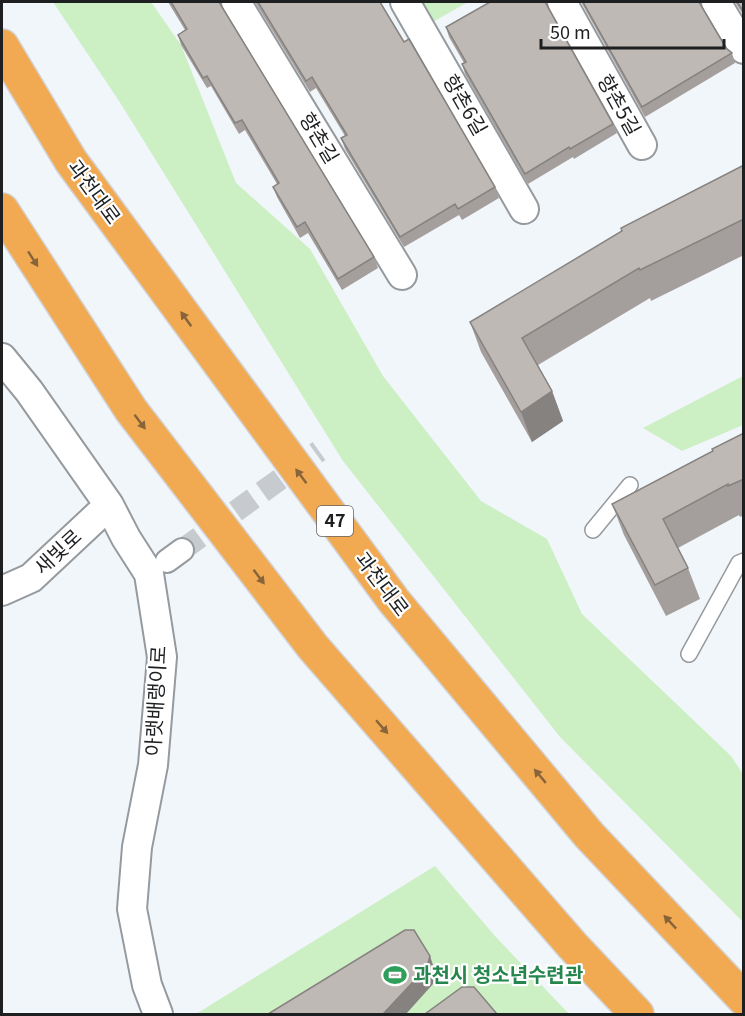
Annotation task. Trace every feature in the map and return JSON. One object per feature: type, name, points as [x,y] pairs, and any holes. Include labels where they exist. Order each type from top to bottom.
[{"type":"highway","name":"과천대로","points":[[2,46],[71,161],[394,601],[589,835],[744,999]]},
{"type":"highway","points":[[2,210],[130,410],[313,647],[626,1009]]},
{"type":"street","name":"향촌길","points":[[236,2],[402,275]]},
{"type":"street","name":"향촌6길","points":[[405,2],[524,209]]},
{"type":"street","name":"향촌5길","points":[[562,2],[642,145]]},
{"type":"street","points":[[716,2],[744,49]]},
{"type":"street","name":"아랫배랭이로","points":[[2,358],[29,391],[109,505],[126,538],[149,574],[162,657],[153,765],[137,847],[132,909],[147,985],[158,1014]]},
{"type":"street","name":"새빛로","points":[[2,591],[31,578],[109,505]]},
{"type":"lane","points":[[593,530],[630,485]]},
{"type":"lane","points":[[689,654],[739,563],[744,561]]},
{"type":"green space","points":[[53,2],[151,2],[181,45],[236,183],[310,249],[383,376],[481,501],[547,539],[582,614],[731,756],[743,774],[743,922],[560,737],[343,461],[119,101]]},
{"type":"green space","points":[[418,2],[468,2],[431,23]]},
{"type":"green space","points":[[743,376],[743,425],[682,451],[643,428]]},
{"type":"green space","name":"과천시 청소년수련관","points":[[435,866],[495,936],[569,1014],[196,1014]]},
{"type":"building","points":[[171,2],[219,2],[374,257],[338,279],[305,222],[297,227],[273,187],[279,183],[242,120],[235,123],[207,76],[203,78],[178,35],[187,29]]},
{"type":"building","points":[[258,2],[380,2],[404,42],[409,39],[495,187],[458,209],[455,204],[400,237],[341,138],[347,135],[312,77],[306,81]]},
{"type":"building","points":[[490,2],[545,2],[613,124],[525,174],[462,64],[466,62],[446,27]]},
{"type":"building","points":[[583,2],[699,2],[726,48],[732,53],[642,107]]},
{"type":"building","points":[[737,2],[744,2],[744,12]]},
{"type":"building","points":[[744,165],[744,219],[640,270],[639,268],[522,338],[552,391],[521,412],[470,322],[622,231],[621,228]]},
{"type":"building","points":[[744,433],[744,479],[728,486],[728,484],[663,519],[688,568],[655,585],[612,504]]},
{"type":"building","points":[[405,930],[414,930],[430,956],[427,967],[383,1014],[268,1014]]},
{"type":"building","points":[[462,987],[474,987],[497,1014],[425,1014]]},
{"type":"tunnel","points":[[182,550],[319,451]]},
{"type":"place","name":"과천시 청소년수련관","points":[[395,975]]}]
